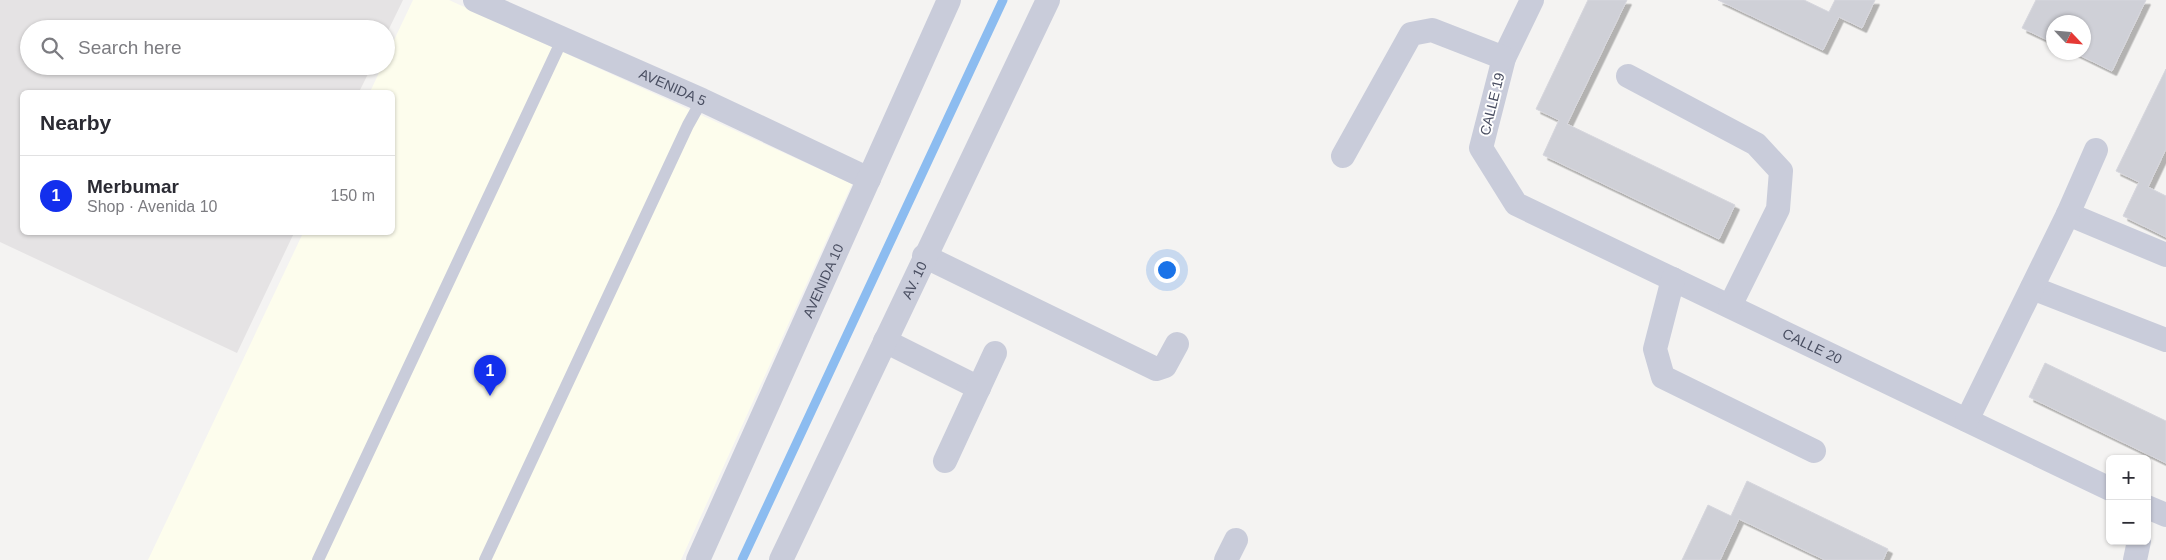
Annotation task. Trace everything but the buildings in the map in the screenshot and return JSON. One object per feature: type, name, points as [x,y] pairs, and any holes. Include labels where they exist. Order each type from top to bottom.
[{"type":"street","name":"AVENIDA 5","points":[[475,0],[562,40],[702,100],[869,179]]},
{"type":"street","name":"AVENIDA 10","points":[[698,560],[949,0]]},
{"type":"street","name":"AV. 10","points":[[781,560],[924,256],[1048,0]]},
{"type":"street","name":"CALLE 19","points":[[1516,204],[1481,148],[1504,58],[1532,0]]},
{"type":"street","points":[[1343,156],[1411,34],[1432,30],[1504,58]]},
{"type":"street","points":[[1628,76],[1756,144],[1781,171],[1778,209],[1730,306]]},
{"type":"street","points":[[1967,420],[2068,214],[2096,150]]},
{"type":"street","name":"CALLE 20","points":[[1516,204],[2106,487]]},
{"type":"street","points":[[2068,214],[2166,255]]},
{"type":"street","points":[[924,256],[1156,369],[1165,366],[1177,344]]},
{"type":"street","points":[[1672,279],[1655,350],[1663,377],[1814,451]]},
{"type":"street","points":[[2032,288],[2166,340]]},
{"type":"street","points":[[885,341],[979,388]]},
{"type":"street","points":[[945,461],[995,353]]},
{"type":"street","points":[[2151,509],[2166,515]]},
{"type":"street","points":[[2135,560],[2138,545]]},
{"type":"lane","points":[[318,560],[562,40]]},
{"type":"lane","points":[[486,560],[684,134],[702,100]]},
{"type":"shaded area","points":[[0,0],[403,0],[393,20],[20,20],[20,75],[368,75],[360,90],[20,90],[20,235],[293,235],[237,353],[0,242]]},
{"type":"shaded area","points":[[413,0],[449,0],[852,184],[681,560],[148,560],[302,235],[395,235],[395,90],[371,90],[378,75],[395,75],[395,38]]},
{"type":"waterway","points":[[742,560],[1003,0]]},
{"type":"place","name":"Merbumar","points":[[490,396]]}]
